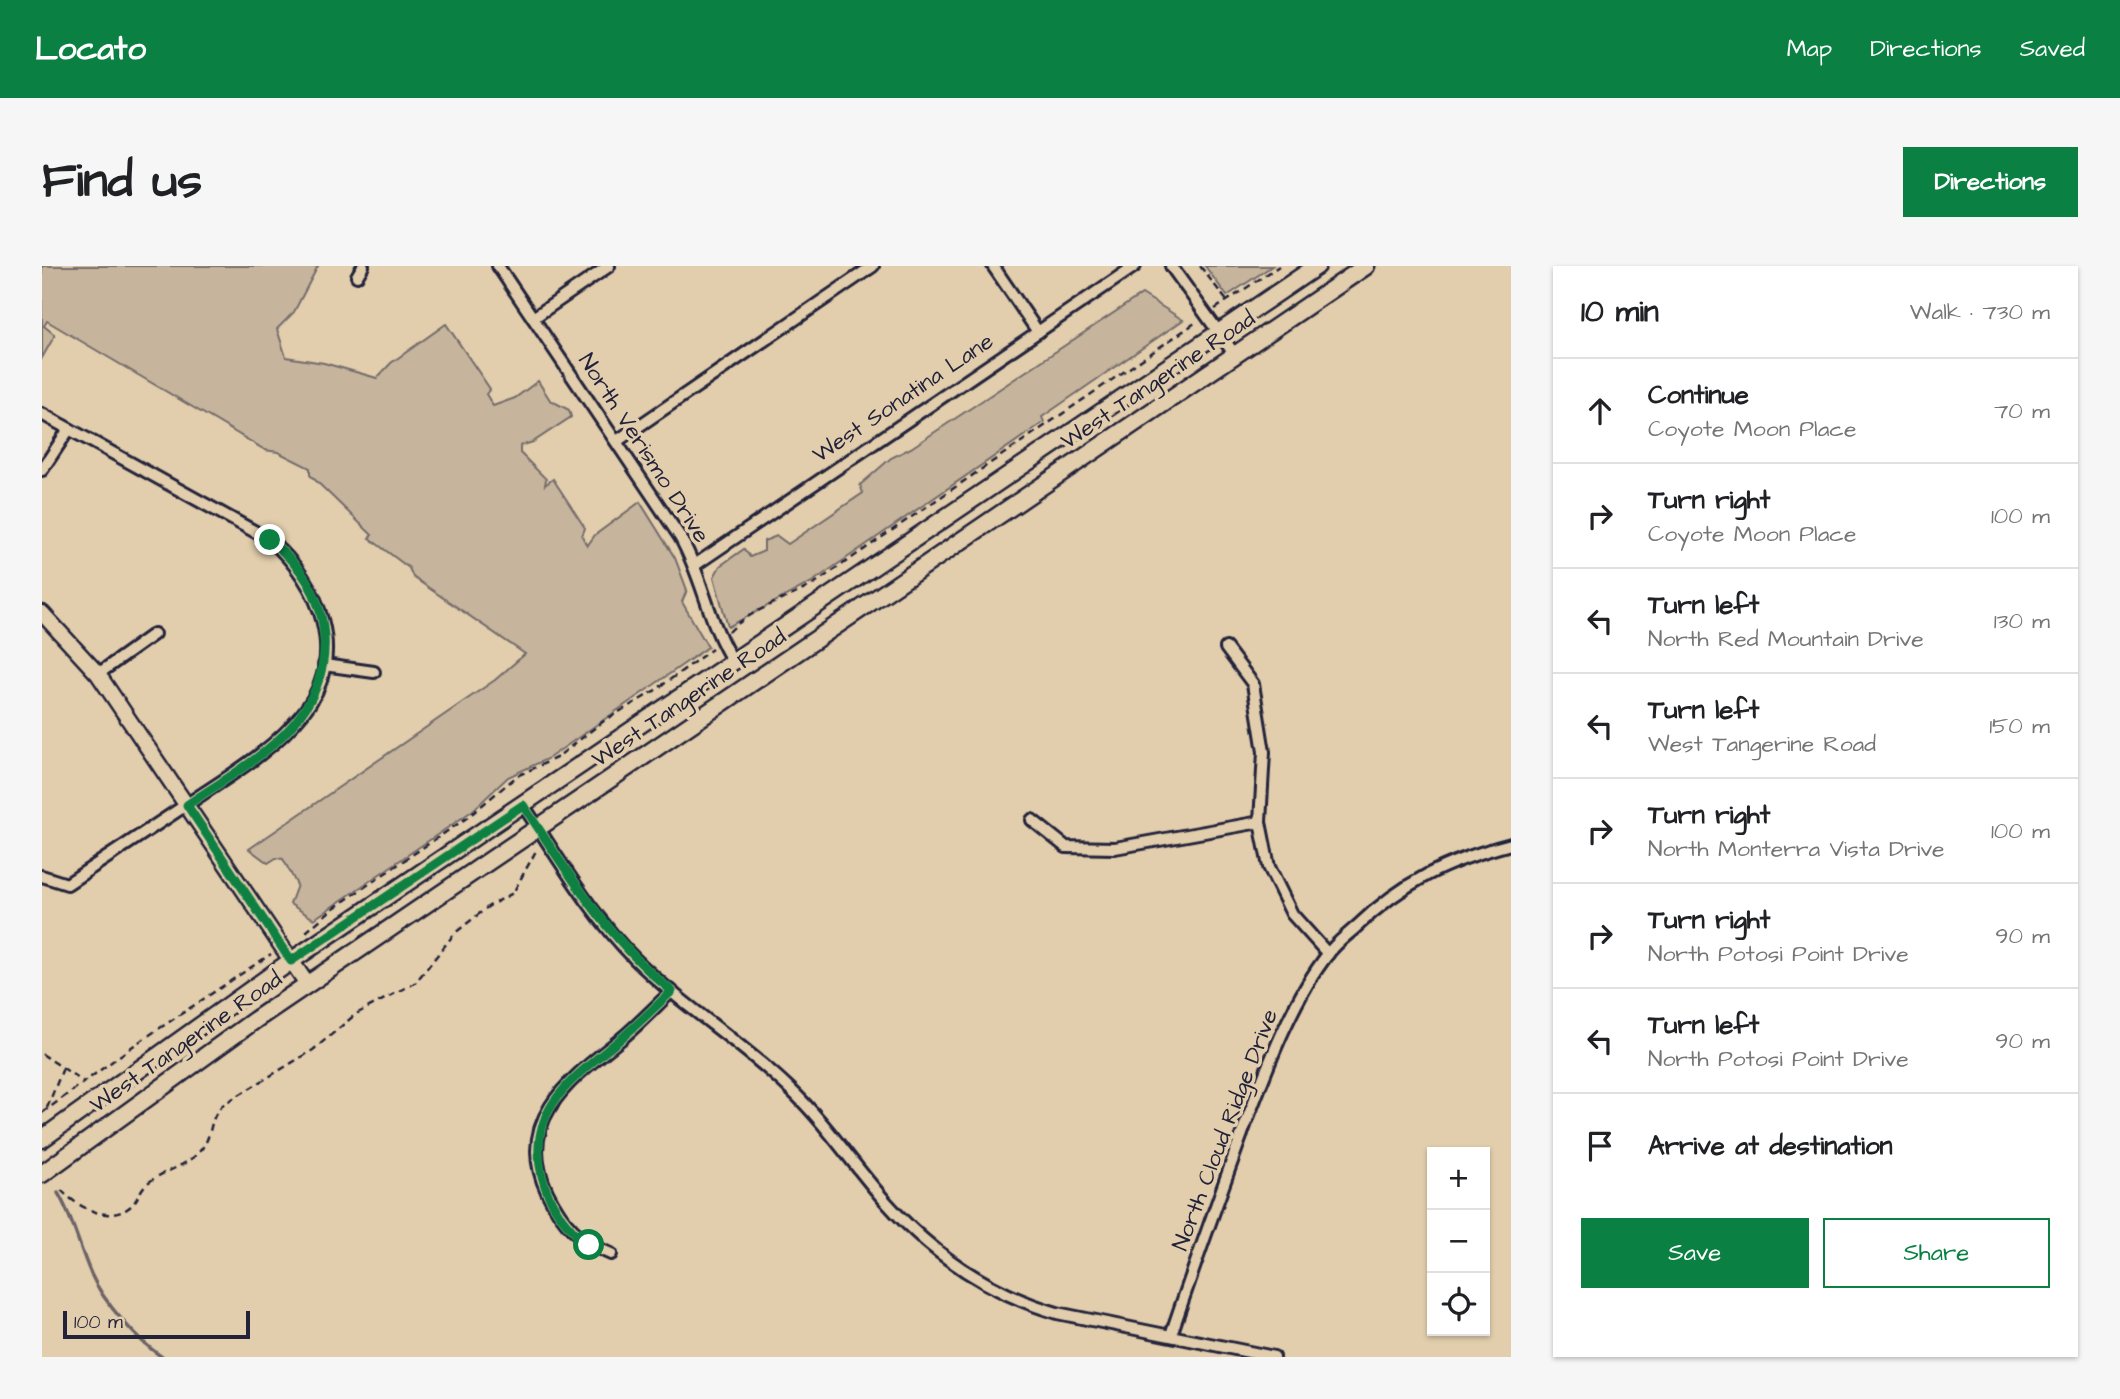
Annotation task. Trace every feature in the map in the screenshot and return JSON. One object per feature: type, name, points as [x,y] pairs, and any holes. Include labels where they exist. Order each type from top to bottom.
[{"type":"main road","name":"West Tangerine Road","points":[[42,1139],[287,954],[523,805],[1317,266]]},
{"type":"main road","name":"West Tangerine Road","points":[[42,1174],[307,984],[542,833],[1366,266]]},
{"type":"street","name":"North Verismo Drive","points":[[498,266],[668,518],[695,565],[715,632],[734,663]]},
{"type":"street","points":[[533,318],[609,266]]},
{"type":"street","points":[[617,441],[873,266]]},
{"type":"street","points":[[993,266],[1038,332]]},
{"type":"street","name":"West Sonatina Lane","points":[[695,565],[1135,266]]},
{"type":"street","points":[[1171,266],[1235,355]]},
{"type":"street","points":[[42,414],[270,540],[291,558],[304,575],[322,614],[324,665],[317,690],[304,712],[281,737],[187,805],[67,884],[42,876]]},
{"type":"street","points":[[42,470],[69,429]]},
{"type":"street","points":[[42,613],[68,638],[98,674],[307,984]]},
{"type":"street","points":[[98,674],[155,634]]},
{"type":"street","points":[[1226,648],[1253,684],[1264,752],[1259,822],[1269,867],[1292,914],[1328,954]]},
{"type":"street","points":[[324,665],[374,672]]},
{"type":"street","points":[[523,805],[612,933],[635,959],[749,1051],[790,1089],[909,1227],[966,1273],[1026,1304],[1057,1313],[1274,1357]]},
{"type":"street","points":[[1032,820],[1066,847],[1115,848],[1259,822]]},
{"type":"street","name":"North Cloud Ridge Drive","points":[[1171,1335],[1208,1226],[1270,1062],[1287,1023],[1328,954],[1376,908],[1411,881],[1462,857],[1511,844]]},
{"type":"street","points":[[611,1254],[589,1245],[577,1236],[554,1207],[540,1168],[542,1127],[565,1085],[672,991]]},
{"type":"path","points":[[1200,266],[1227,301]]},
{"type":"path","points":[[728,633],[744,618],[795,596],[818,581],[1279,266]]},
{"type":"path","points":[[303,935],[331,910],[468,817],[517,776],[556,758],[605,720],[653,692],[712,649]]},
{"type":"path","points":[[61,1190],[74,1202],[95,1212],[114,1213],[128,1208],[147,1183],[180,1166],[201,1150],[216,1112],[224,1104],[305,1055],[356,1014],[395,997],[419,980],[455,933],[489,906],[513,893],[542,833]]},
{"type":"path","points":[[44,1112],[163,1025],[287,954]]},
{"type":"path","points":[[42,1054],[84,1082]]},
{"type":"path","points":[[44,1112],[63,1068]]},
{"type":"shaded area","points":[[42,266],[318,266],[294,312],[277,329],[286,357],[324,363],[377,378],[391,363],[446,324],[490,389],[486,394],[493,406],[515,398],[538,381],[550,400],[569,410],[571,417],[533,442],[520,446],[520,453],[546,479],[545,485],[553,479],[585,528],[582,536],[587,546],[595,535],[640,502],[675,558],[687,590],[682,602],[708,647],[549,758],[508,777],[472,811],[314,919],[290,904],[297,885],[283,859],[276,858],[268,863],[249,849],[495,680],[525,654],[413,577],[409,568],[369,538],[372,535],[310,475],[310,468],[278,452],[265,450],[47,321],[44,326],[55,335],[42,358]]},
{"type":"shaded area","points":[[1205,266],[1272,266],[1227,296]]},
{"type":"shaded area","points":[[1142,294],[1183,320],[1042,417],[1044,422],[812,582],[728,627],[714,577],[720,566],[744,549],[750,557],[764,551],[764,541],[777,536],[788,544],[863,493],[860,485],[891,458],[911,448]]},
{"type":"waterway","points":[[58,1193],[91,1274],[104,1297],[132,1331],[162,1357]]},
{"type":"route","points":[[270,540],[291,558],[304,575],[322,614],[324,665],[317,690],[304,712],[281,737],[187,805],[291,961],[523,805],[625,949],[672,991],[565,1085],[557,1095],[542,1127],[540,1168],[545,1187],[554,1207],[566,1223],[589,1245]]}]
